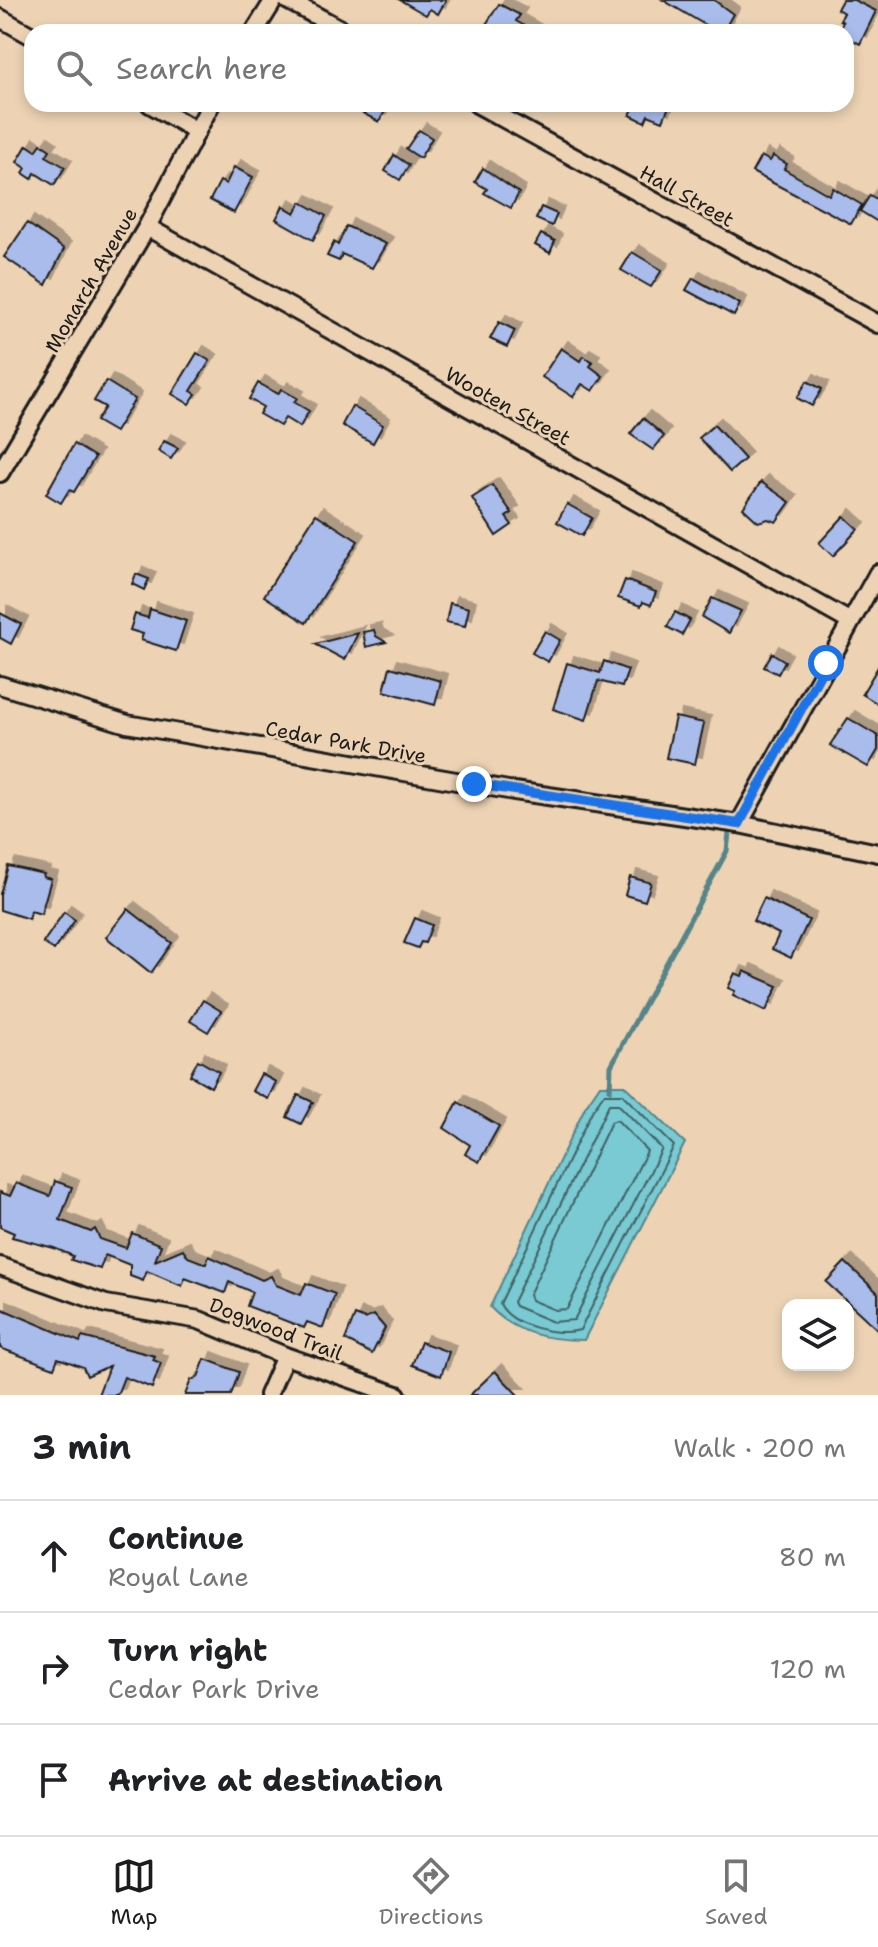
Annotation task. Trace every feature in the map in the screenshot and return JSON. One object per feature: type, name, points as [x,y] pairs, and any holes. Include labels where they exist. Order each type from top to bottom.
[{"type":"street","points":[[259,24],[274,0]]},
{"type":"street","points":[[287,0],[331,24]]},
{"type":"street","points":[[0,18],[24,32]]},
{"type":"street","points":[[164,112],[195,130]]},
{"type":"street","name":"Monarch Avenue","points":[[0,473],[147,227],[206,112]]},
{"type":"street","name":"Hall Street","points":[[492,112],[878,324]]},
{"type":"street","name":"Wooten Street","points":[[147,227],[849,621]]},
{"type":"street","points":[[739,824],[878,573]]},
{"type":"street","name":"Cedar Park Drive","points":[[0,685],[127,724],[514,791],[739,824],[878,853]]},
{"type":"street","name":"Dogwood Trail","points":[[0,1266],[106,1304],[199,1320],[285,1356],[397,1395]]},
{"type":"street","points":[[268,1395],[285,1356]]},
{"type":"water","points":[[600,1085],[624,1085],[685,1143],[584,1340],[545,1337],[510,1324],[490,1307],[585,1107]]},
{"type":"building","points":[[400,0],[446,0],[438,14],[430,9],[426,15]]},
{"type":"building","points":[[663,0],[714,0],[733,14],[727,24],[704,24]]},
{"type":"building","points":[[842,0],[854,0],[876,11],[860,44],[854,41],[854,24],[842,24],[840,20],[844,13],[837,9]]},
{"type":"building","points":[[499,4],[520,15],[516,21],[521,24],[486,24]]},
{"type":"building","points":[[361,112],[385,112],[379,122]]},
{"type":"building","points":[[632,112],[667,112],[663,121],[648,115],[645,122],[630,115]]},
{"type":"building","points":[[419,130],[432,138],[420,158],[406,149]]},
{"type":"building","points":[[41,144],[50,150],[46,156],[65,167],[54,185],[35,173],[32,179],[23,173],[26,168],[17,162],[27,145],[36,151]]},
{"type":"building","points":[[394,155],[409,165],[400,180],[385,171]]},
{"type":"building","points":[[761,156],[770,161],[773,156],[787,164],[784,169],[829,195],[833,188],[862,205],[851,224],[752,172]]},
{"type":"building","points":[[234,167],[253,177],[234,213],[210,200],[220,181],[226,184]]},
{"type":"building","points":[[483,168],[519,193],[511,208],[484,193],[487,189],[475,182]]},
{"type":"building","points":[[870,195],[878,200],[878,222],[860,211]]},
{"type":"building","points":[[301,202],[326,216],[313,240],[276,219],[283,206],[295,213]]},
{"type":"building","points":[[541,207],[557,214],[552,226],[536,219]]},
{"type":"building","points":[[27,223],[64,249],[46,285],[4,257]]},
{"type":"building","points":[[346,226],[386,244],[372,268],[342,254],[339,261],[327,256],[334,242],[338,245]]},
{"type":"building","points":[[541,234],[555,241],[550,253],[535,245]]},
{"type":"building","points":[[632,252],[662,270],[651,287],[621,270]]},
{"type":"building","points":[[693,278],[740,304],[734,316],[686,290]]},
{"type":"building","points":[[499,322],[515,330],[507,347],[490,339]]},
{"type":"building","points":[[561,348],[580,361],[583,356],[593,362],[590,366],[603,376],[593,391],[582,384],[573,397],[542,377]]},
{"type":"building","points":[[197,353],[210,361],[191,391],[196,394],[189,404],[172,394]]},
{"type":"building","points":[[106,381],[135,399],[115,432],[96,421],[105,407],[94,401]]},
{"type":"building","points":[[807,381],[822,389],[812,406],[797,398]]},
{"type":"building","points":[[258,383],[278,394],[281,389],[297,398],[294,402],[309,411],[300,427],[285,418],[280,426],[259,414],[263,407],[249,399]]},
{"type":"building","points":[[352,406],[383,425],[373,443],[342,425]]},
{"type":"building","points":[[643,418],[664,436],[653,450],[630,434]]},
{"type":"building","points":[[714,425],[745,459],[730,472],[699,438]]},
{"type":"building","points":[[164,441],[178,448],[171,459],[158,451]]},
{"type":"building","points":[[74,444],[95,457],[74,492],[69,490],[61,503],[46,494]]},
{"type":"building","points":[[761,482],[790,502],[776,522],[768,519],[758,522],[743,508]]},
{"type":"building","points":[[492,485],[512,513],[506,517],[512,525],[496,536],[472,498]]},
{"type":"building","points":[[567,504],[592,518],[582,536],[557,522]]},
{"type":"building","points":[[316,514],[358,541],[306,623],[264,596]]},
{"type":"building","points":[[844,516],[858,529],[833,556],[819,543]]},
{"type":"building","points":[[136,574],[149,579],[144,590],[132,584]]},
{"type":"building","points":[[625,580],[656,592],[651,605],[643,602],[641,606],[618,598]]},
{"type":"building","points":[[712,598],[741,611],[729,633],[702,617]]},
{"type":"building","points":[[450,603],[469,608],[465,626],[446,622]]},
{"type":"building","points":[[150,609],[186,621],[176,651],[141,640],[143,634],[130,630],[135,614],[148,618]]},
{"type":"building","points":[[675,612],[690,620],[682,635],[667,627]]},
{"type":"building","points":[[0,613],[21,624],[11,644],[0,638]]},
{"type":"building","points":[[374,630],[376,636],[386,642],[366,647],[363,632]]},
{"type":"building","points":[[545,631],[560,640],[548,662],[532,653]]},
{"type":"building","points":[[358,633],[345,660],[315,644]]},
{"type":"building","points":[[772,653],[785,661],[778,674],[764,667]]},
{"type":"building","points":[[604,661],[628,670],[622,687],[598,681],[586,720],[553,709],[567,663],[600,673]]},
{"type":"building","points":[[390,667],[441,681],[435,705],[384,691]]},
{"type":"building","points":[[878,667],[878,704],[862,694]]},
{"type":"building","points":[[675,717],[704,723],[695,764],[666,758]]},
{"type":"building","points":[[848,718],[878,736],[878,750],[868,767],[830,745]]},
{"type":"building","points":[[8,866],[44,874],[43,877],[51,879],[41,914],[31,911],[29,919],[0,910],[0,894]]},
{"type":"building","points":[[630,877],[651,883],[645,901],[625,895]]},
{"type":"building","points":[[764,898],[809,920],[791,958],[772,949],[779,934],[753,921]]},
{"type":"building","points":[[128,909],[172,943],[151,973],[106,937]]},
{"type":"building","points":[[64,912],[75,920],[54,950],[43,943]]},
{"type":"building","points":[[415,918],[432,925],[425,943],[421,942],[418,948],[404,943]]},
{"type":"building","points":[[744,971],[778,986],[766,1011],[733,995],[735,991],[728,988],[735,973],[742,976]]},
{"type":"building","points":[[203,1000],[221,1011],[208,1032],[190,1021]]},
{"type":"building","points":[[198,1060],[219,1072],[211,1087],[190,1075]]},
{"type":"building","points":[[261,1074],[276,1082],[268,1099],[252,1091]]},
{"type":"building","points":[[298,1095],[313,1102],[301,1124],[287,1117]]},
{"type":"building","points":[[458,1102],[499,1126],[479,1162],[465,1154],[470,1145],[444,1128]]},
{"type":"building","points":[[55,1181],[72,1187],[60,1220],[91,1232],[95,1229],[100,1239],[126,1248],[132,1233],[161,1245],[155,1261],[183,1249],[188,1257],[206,1264],[209,1256],[262,1280],[271,1276],[276,1285],[301,1295],[306,1283],[335,1294],[323,1328],[307,1322],[304,1328],[247,1306],[252,1292],[229,1282],[225,1293],[185,1278],[182,1286],[147,1271],[143,1281],[130,1276],[130,1265],[105,1255],[100,1269],[71,1260],[73,1256],[54,1248],[12,1237],[14,1233],[0,1227],[0,1192],[10,1196],[16,1183],[50,1196]]},
{"type":"building","points":[[845,1262],[878,1293],[878,1330],[854,1308],[854,1299],[844,1299],[826,1282]]},
{"type":"building","points":[[0,1308],[80,1342],[82,1337],[155,1356],[153,1360],[161,1363],[152,1388],[124,1377],[117,1395],[98,1395],[109,1366],[87,1376],[83,1367],[58,1358],[54,1368],[0,1348]]},
{"type":"building","points":[[355,1315],[365,1319],[374,1315],[385,1328],[372,1354],[345,1340]]},
{"type":"building","points":[[421,1342],[449,1352],[441,1376],[412,1365]]},
{"type":"building","points":[[205,1359],[239,1372],[231,1395],[185,1395],[191,1380],[198,1377]]},
{"type":"building","points":[[495,1371],[518,1395],[470,1395]]},
{"type":"waterway","points":[[610,1090],[611,1066],[727,851],[729,833]]},
{"type":"route","points":[[474,784],[739,824],[826,663]]}]
